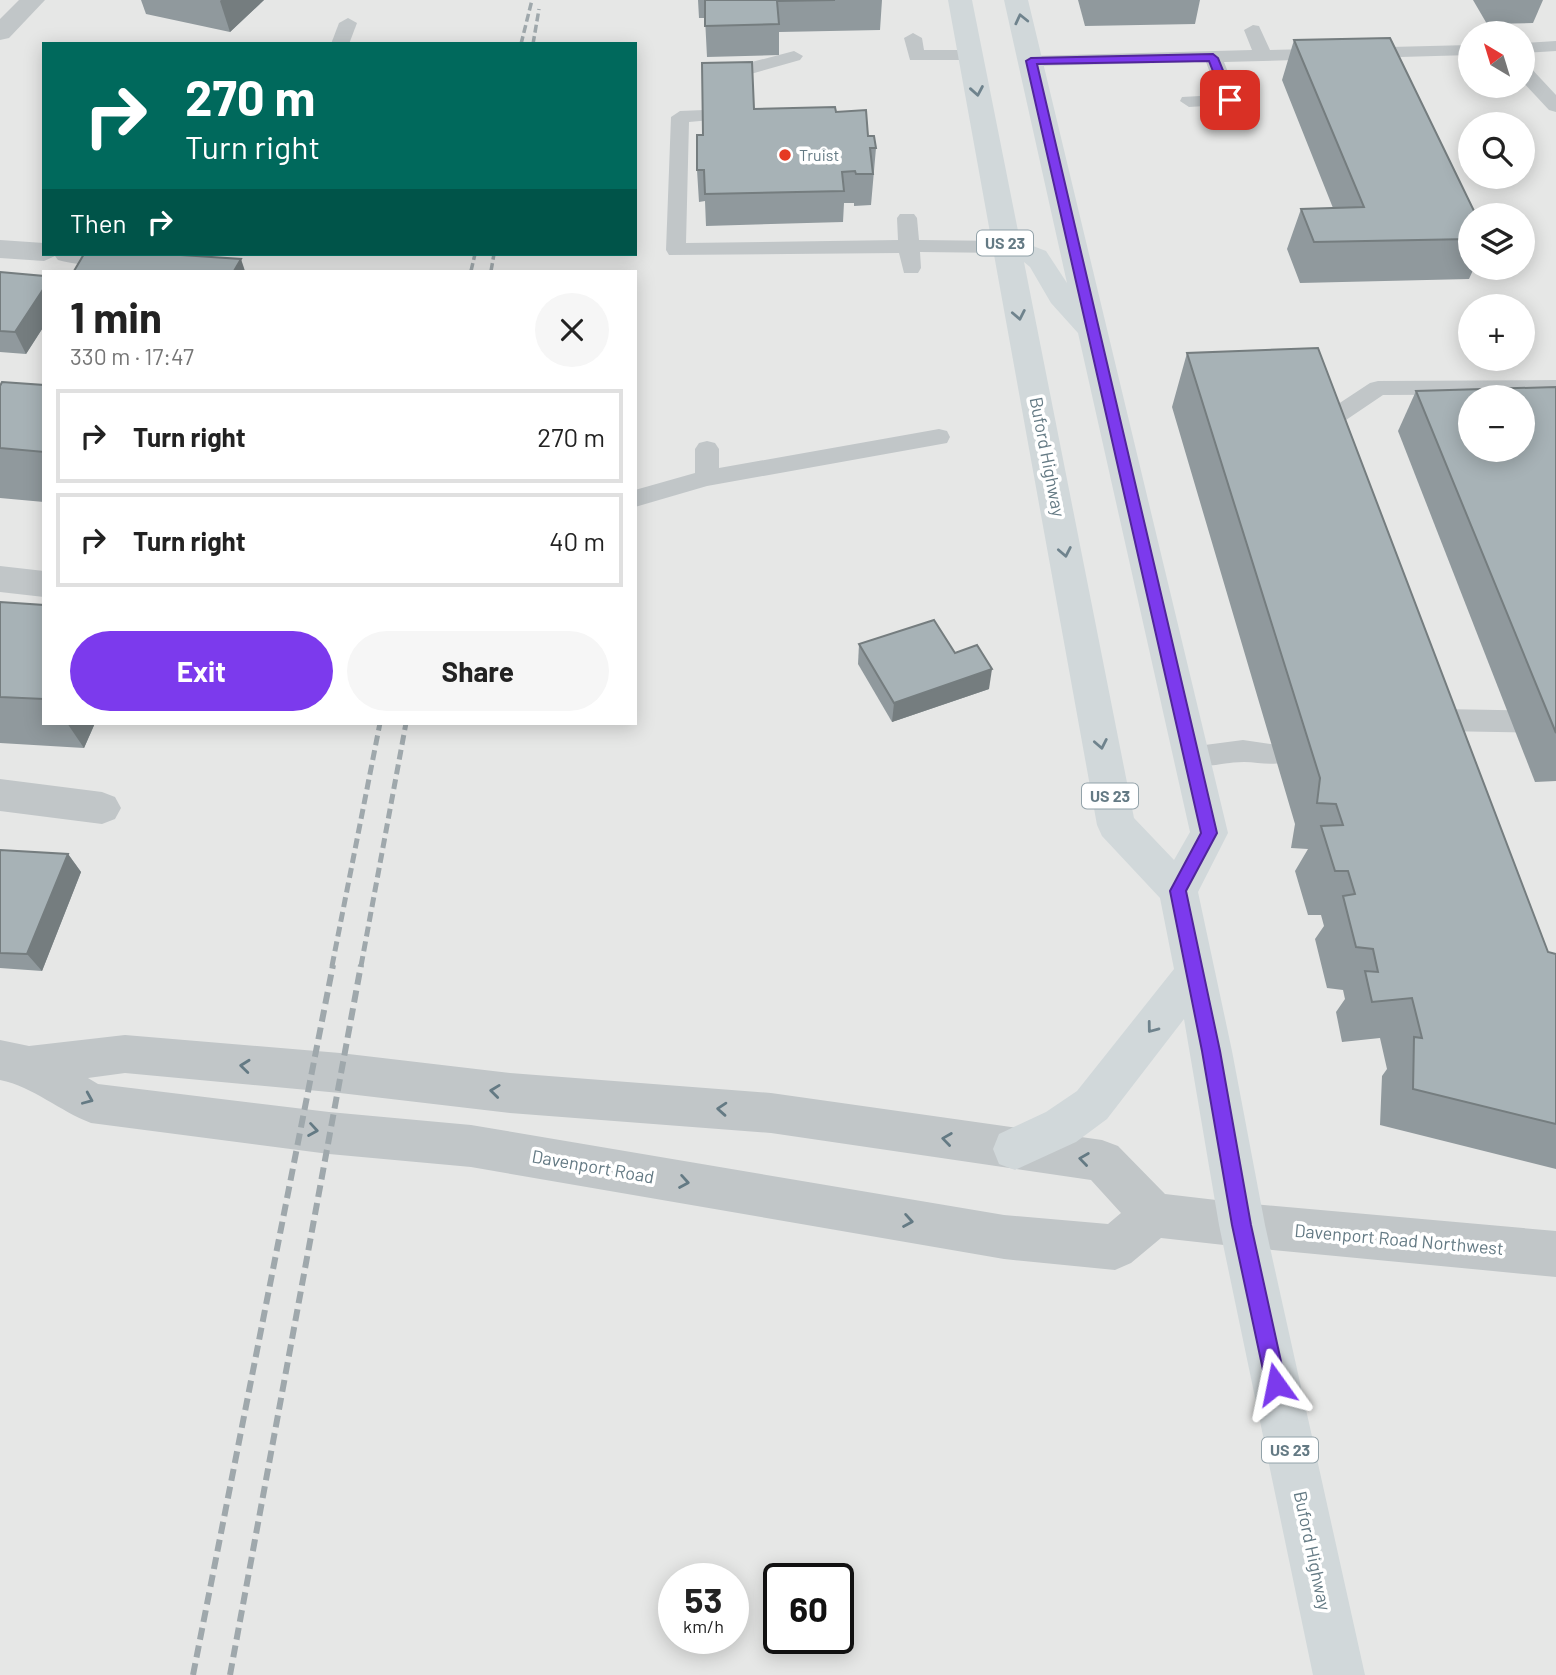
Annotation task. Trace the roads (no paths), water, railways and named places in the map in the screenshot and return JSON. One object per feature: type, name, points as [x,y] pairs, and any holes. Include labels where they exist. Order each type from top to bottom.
[{"type":"main road","name":"Buford Highway","points":[[960,0],[1116,825],[1178,891],[1211,1051],[1242,1225],[1339,1675]]},
{"type":"main road","points":[[1017,0],[1019,57],[1094,333],[1209,833],[1178,891]]},
{"type":"main road","points":[[1006,247],[1034,255],[1043,261],[1059,292],[1094,333]]},
{"type":"main road","points":[[1015,1149],[1061,1127],[1092,1105],[1194,974]]},
{"type":"street","points":[[0,33],[33,2]]},
{"type":"street","points":[[0,249],[42,252]]},
{"type":"street","points":[[0,579],[42,584]]},
{"type":"street","points":[[0,795],[102,808]]},
{"type":"street","name":"Davenport Road","points":[[125,1054],[340,1073],[510,1093],[771,1113],[1102,1161],[1154,1215],[1115,1247],[1004,1237],[471,1146],[329,1133],[91,1103],[14,1063],[125,1054]]},
{"type":"street","points":[[1154,1215],[1242,1225]]},
{"type":"street","name":"Davenport Road Northwest","points":[[1242,1225],[1556,1254]]},
{"type":"lane","points":[[342,42],[348,23]]},
{"type":"lane","points":[[1252,30],[1264,56]]},
{"type":"lane","points":[[1350,32],[1361,53]]},
{"type":"lane","points":[[913,38],[916,56],[971,55]]},
{"type":"lane","points":[[1535,47],[1556,46]]},
{"type":"lane","points":[[1019,57],[1213,58],[1458,50]]},
{"type":"lane","points":[[703,66],[733,73],[794,57]]},
{"type":"lane","points":[[1189,101],[1230,100],[1213,58]]},
{"type":"lane","points":[[1535,83],[1556,106]]},
{"type":"lane","points":[[704,116],[680,117],[676,250],[707,249],[801,258],[907,246],[1006,247]]},
{"type":"lane","points":[[907,218],[907,246],[911,268]]},
{"type":"lane","points":[[707,249],[707,272]]},
{"type":"lane","points":[[1352,469],[1334,417],[1378,388],[1551,393]]},
{"type":"lane","points":[[637,498],[819,450],[939,438]]},
{"type":"lane","points":[[707,449],[707,478]]},
{"type":"lane","points":[[1435,720],[1556,722]]},
{"type":"lane","points":[[1192,756],[1243,751],[1274,754]]},
{"type":"railway","points":[[522,42],[532,0]]},
{"type":"railway","points":[[533,42],[539,9]]},
{"type":"railway","points":[[471,270],[475,256]]},
{"type":"railway","points":[[491,270],[494,256]]},
{"type":"railway","points":[[332,966],[380,725]]},
{"type":"railway","points":[[361,966],[406,725]]},
{"type":"railway","points":[[193,1675],[333,965]]},
{"type":"railway","points":[[230,1675],[361,965]]},
{"type":"place","name":"Truist","points":[[785,155]]}]
